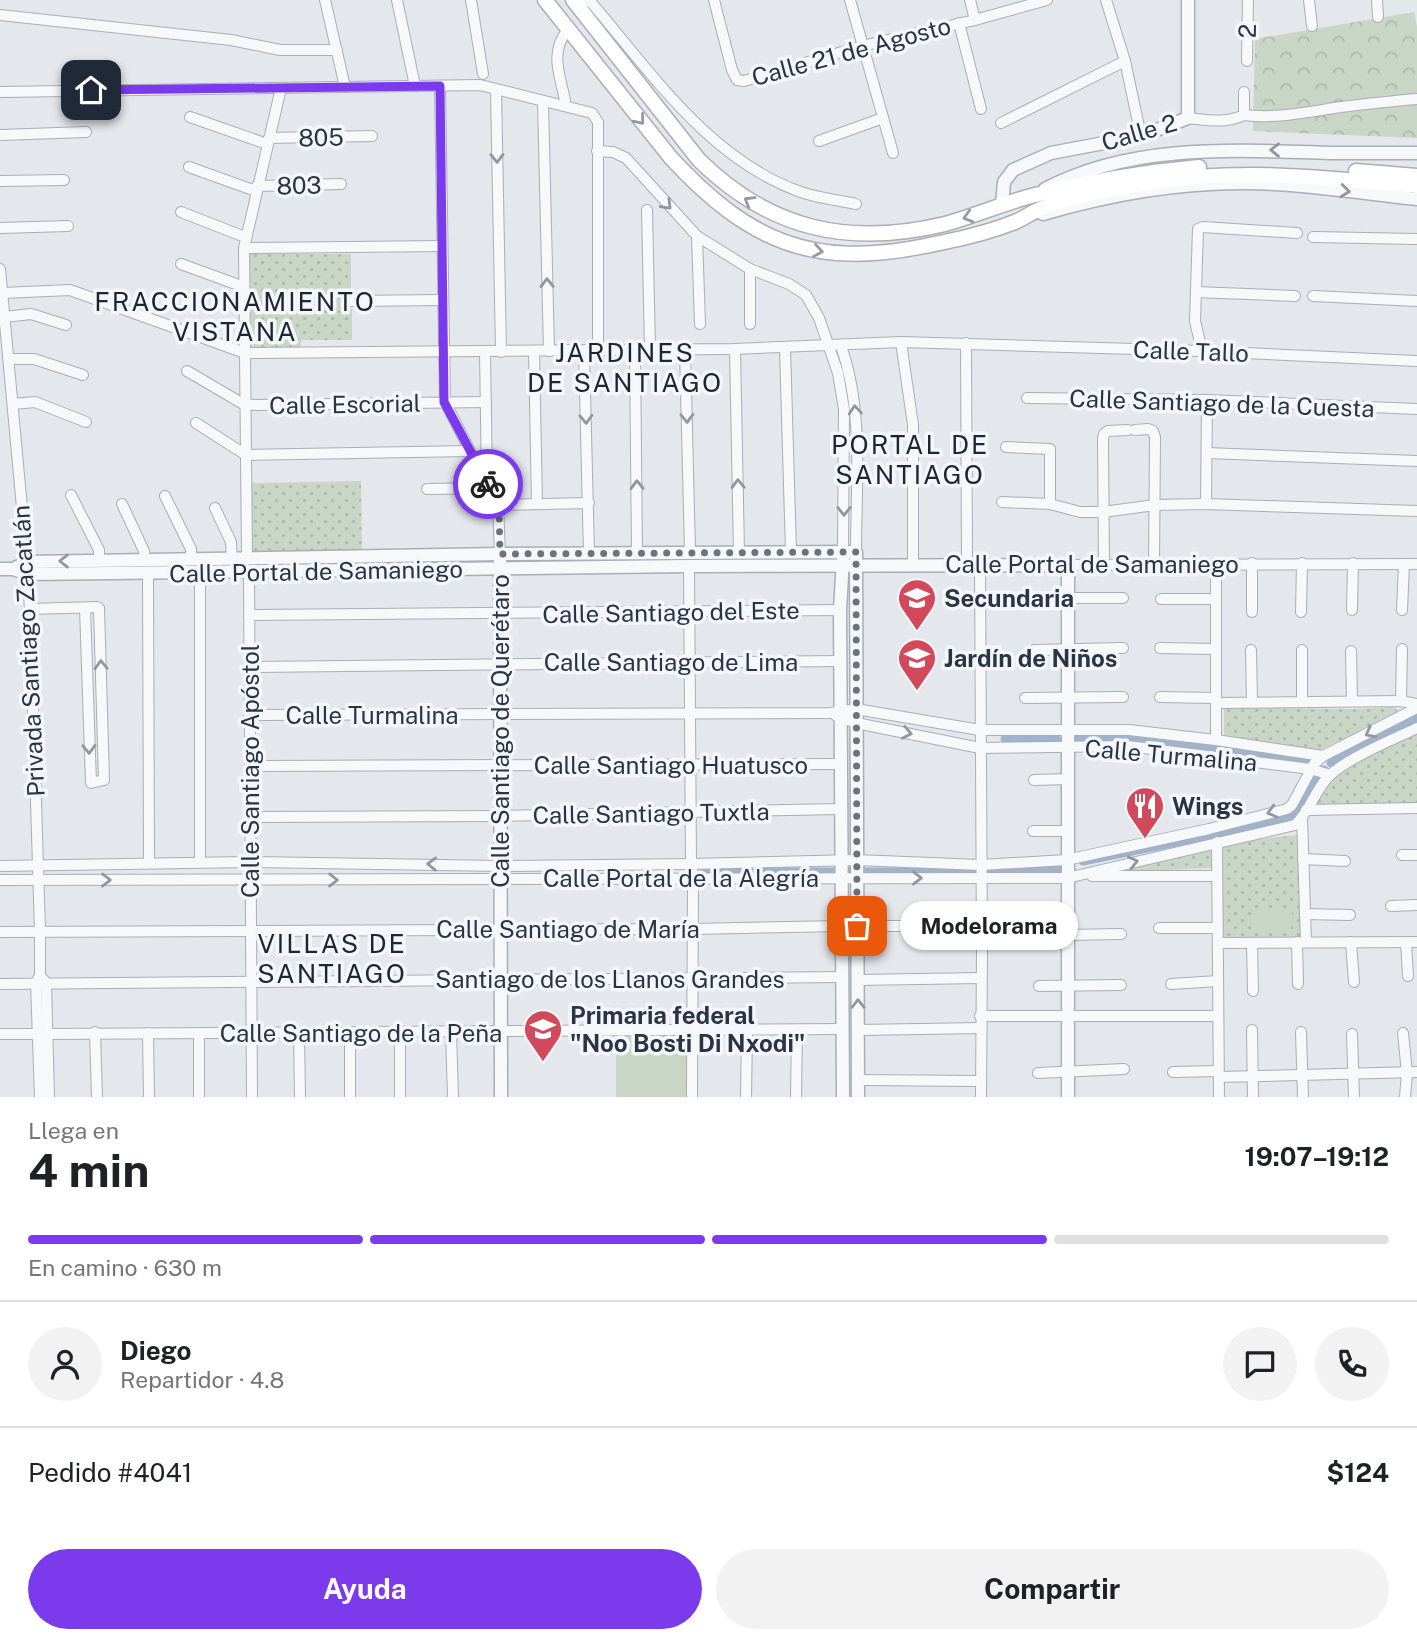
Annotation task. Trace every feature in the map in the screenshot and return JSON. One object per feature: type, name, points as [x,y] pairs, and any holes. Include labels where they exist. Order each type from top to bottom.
[{"type":"main road","points":[[545,0],[671,158],[726,211],[786,244],[823,253],[879,254],[952,241],[1012,223],[1041,209],[1116,189],[1199,177],[1297,175],[1417,186]]},
{"type":"main road","points":[[573,1],[699,160],[731,190],[776,215],[833,231],[885,234],[945,224],[1033,196],[1157,171],[1198,167],[1295,166],[1417,176]]},
{"type":"street","points":[[325,0],[345,87]]},
{"type":"street","points":[[397,0],[415,86]]},
{"type":"street","points":[[471,0],[483,74]]},
{"type":"street","name":"Calle 21 de Agosto","points":[[714,0],[732,70],[737,79],[744,81],[862,46],[1047,0]]},
{"type":"street","points":[[850,0],[893,153]]},
{"type":"street","points":[[970,0],[975,20]]},
{"type":"street","points":[[1106,0],[1125,61],[1141,136]]},
{"type":"street","name":"Calle 2","points":[[1002,205],[1004,182],[1013,170],[1051,153],[1141,136],[1188,118],[1188,0]]},
{"type":"street","name":"2","points":[[1247,61],[1248,0]]},
{"type":"street","points":[[1309,0],[1312,26]]},
{"type":"street","points":[[1377,0],[1378,17]]},
{"type":"street","points":[[573,1],[590,1],[688,116],[733,156],[800,192],[856,204]]},
{"type":"street","points":[[0,15],[231,40],[280,50],[337,50]]},
{"type":"street","points":[[959,23],[981,109]]},
{"type":"street","points":[[565,100],[557,50],[568,30]]},
{"type":"street","points":[[1001,123],[1125,61]]},
{"type":"street","points":[[0,92],[484,85],[592,113],[596,117],[597,151],[598,351]]},
{"type":"street","name":"Calle Santiago de Querétaro","points":[[440,86],[444,402],[499,505],[501,1097]]},
{"type":"street","name":"Calle Santiago Apóstol","points":[[252,1097],[245,242],[281,88]]},
{"type":"street","points":[[496,90],[501,352]]},
{"type":"street","points":[[1244,92],[1244,115]]},
{"type":"street","points":[[1188,118],[1218,121],[1244,115],[1299,115],[1417,99]]},
{"type":"street","points":[[543,102],[549,351]]},
{"type":"street","points":[[190,117],[268,141]]},
{"type":"street","points":[[819,141],[883,118]]},
{"type":"street","points":[[0,135],[86,132]]},
{"type":"street","name":"805","points":[[268,141],[372,136]]},
{"type":"street","points":[[1033,196],[1065,179],[1126,160],[1252,150],[1417,153]]},
{"type":"street","points":[[597,151],[614,152],[626,158],[697,236],[750,269],[789,284],[806,295],[819,317],[829,346],[838,373],[844,408],[848,556]]},
{"type":"street","points":[[189,167],[257,188]]},
{"type":"street","points":[[0,181],[64,180]]},
{"type":"street","points":[[1012,223],[1123,194],[1215,183],[1271,183],[1417,199]]},
{"type":"street","name":"803","points":[[257,188],[341,184]]},
{"type":"street","points":[[647,210],[650,350]]},
{"type":"street","points":[[181,212],[245,242],[442,246]]},
{"type":"street","points":[[0,228],[68,226]]},
{"type":"street","points":[[1202,351],[1195,321],[1198,229],[1203,227],[1297,233]]},
{"type":"street","points":[[697,236],[700,324]]},
{"type":"street","points":[[1313,237],[1417,239]]},
{"type":"street","points":[[181,264],[244,287]]},
{"type":"street","name":"Privada Santiago Zacatlán","points":[[0,269],[30,609],[42,1034]]},
{"type":"street","points":[[750,269],[750,324]]},
{"type":"street","points":[[2,293],[70,290],[245,353]]},
{"type":"street","points":[[1196,292],[1295,296]]},
{"type":"street","points":[[1313,296],[1417,300]]},
{"type":"street","points":[[349,301],[443,300]]},
{"type":"street","points":[[4,317],[31,314],[66,325]]},
{"type":"street","points":[[901,342],[913,425],[913,566]]},
{"type":"street","name":"Calle Tallo","points":[[245,353],[735,349],[901,342],[1417,361]]},
{"type":"street","points":[[966,344],[980,730],[981,1097]]},
{"type":"street","points":[[841,346],[850,372],[856,411],[848,556],[841,610],[838,714],[841,764],[844,1097]]},
{"type":"street","points":[[785,348],[792,552]]},
{"type":"street","points":[[685,349],[693,878],[692,1097]]},
{"type":"street","points":[[735,349],[739,552]]},
{"type":"street","points":[[635,350],[637,553]]},
{"type":"street","points":[[584,351],[589,554]]},
{"type":"street","points":[[427,489],[489,486],[485,352]]},
{"type":"street","points":[[534,352],[537,504]]},
{"type":"street","points":[[9,359],[34,359],[83,375]]},
{"type":"street","points":[[187,371],[246,405]]},
{"type":"street","name":"Calle Santiago de la Cuesta","points":[[1027,398],[1207,400],[1417,409]]},
{"type":"street","points":[[1206,504],[1207,400]]},
{"type":"street","points":[[13,404],[35,402],[86,422]]},
{"type":"street","name":"Calle Escorial","points":[[246,405],[486,402]]},
{"type":"street","points":[[196,423],[246,455],[470,451]]},
{"type":"street","points":[[1104,565],[1104,434],[1108,431],[1148,429],[1153,431],[1156,437],[1154,564]]},
{"type":"street","points":[[1006,447],[1050,449],[1050,504]]},
{"type":"street","points":[[1207,453],[1417,461]]},
{"type":"street","points":[[71,495],[99,550],[99,561]]},
{"type":"street","points":[[164,496],[191,550],[191,560]]},
{"type":"street","points":[[1002,502],[1050,504],[1080,512],[1103,512],[1155,505],[1206,504],[1417,511]]},
{"type":"street","points":[[499,505],[589,503]]},
{"type":"street","points":[[122,504],[144,551],[146,567],[149,862]]},
{"type":"street","points":[[215,508],[231,542],[232,560]]},
{"type":"street","name":"Calle Portal de Samaniego","points":[[27,568],[99,561],[200,572],[248,566],[500,554],[637,553],[690,559],[739,552],[848,556],[857,565],[913,566],[1417,564]]},
{"type":"street","name":"Calle Portal de Samaniego","points":[[6,569],[146,567],[191,560],[232,560],[248,566],[499,568],[690,559],[848,556]]},
{"type":"street","points":[[1252,563],[1252,612]]},
{"type":"street","points":[[1301,612],[1302,563]]},
{"type":"street","points":[[1352,610],[1353,563]]},
{"type":"street","points":[[1216,564],[1216,740]]},
{"type":"street","points":[[1402,610],[1404,564]]},
{"type":"street","points":[[857,565],[858,1097]]},
{"type":"street","points":[[1068,565],[1068,1097]]},
{"type":"street","points":[[200,572],[200,862]]},
{"type":"street","points":[[1030,598],[1123,597]]},
{"type":"street","points":[[1161,599],[1216,599]]},
{"type":"street","points":[[30,609],[85,608],[99,608],[104,780],[91,783],[85,608]]},
{"type":"street","name":"Calle Santiago del Este","points":[[249,615],[841,610]]},
{"type":"street","points":[[1034,650],[1123,648]]},
{"type":"street","points":[[1160,648],[1216,649]]},
{"type":"street","points":[[1401,701],[1402,649]]},
{"type":"street","points":[[1251,650],[1252,702]]},
{"type":"street","points":[[1302,650],[1302,700]]},
{"type":"street","points":[[1351,651],[1352,701]]},
{"type":"street","name":"Calle Santiago de Lima","points":[[249,667],[841,661]]},
{"type":"street","points":[[1025,698],[1122,697]]},
{"type":"street","points":[[1160,697],[1252,702],[1401,701],[1417,706]]},
{"type":"street","points":[[87,705],[103,704]]},
{"type":"street","points":[[1323,756],[1417,706]]},
{"type":"street","name":"Calle Turmalina","points":[[250,715],[838,714],[856,709],[980,730],[1129,730],[1323,756]]},
{"type":"street","name":"Calle Turmalina","points":[[838,714],[856,723],[980,748],[1127,746],[1311,769],[1330,775]]},
{"type":"street","points":[[1298,984],[1305,914],[1304,813],[1317,790],[1330,775],[1417,727]]},
{"type":"street","name":"Calle Portal de la Alegría","points":[[0,866],[149,862],[500,866],[856,860],[981,864],[1066,860],[1209,829],[1287,808],[1292,805],[1311,769],[1323,756]]},
{"type":"street","name":"Calle Santiago Huatusco","points":[[250,766],[841,764]]},
{"type":"street","points":[[1034,780],[1069,779]]},
{"type":"street","points":[[1304,813],[1417,808]]},
{"type":"street","name":"Calle Santiago Tuxtla","points":[[250,817],[500,816],[841,809]]},
{"type":"street","name":"Calle Portal de la Alegría","points":[[0,880],[1070,877],[1290,827],[1298,823],[1304,813]]},
{"type":"street","points":[[1034,831],[1069,831]]},
{"type":"street","points":[[1217,842],[1219,1097]]},
{"type":"street","points":[[1402,855],[1417,855]]},
{"type":"street","points":[[1303,859],[1345,861]]},
{"type":"street","points":[[1070,877],[1217,876]]},
{"type":"street","points":[[1391,906],[1417,905]]},
{"type":"street","points":[[1305,914],[1350,915]]},
{"type":"street","name":"Calle Santiago de María","points":[[0,932],[842,926]]},
{"type":"street","points":[[857,926],[982,926]]},
{"type":"street","points":[[1159,928],[1217,928]]},
{"type":"street","points":[[1028,932],[1066,935],[1121,934]]},
{"type":"street","points":[[1351,942],[1354,982]]},
{"type":"street","points":[[1406,942],[1408,976]]},
{"type":"street","points":[[1218,943],[1417,942]]},
{"type":"street","points":[[1252,943],[1253,991]]},
{"type":"street","name":"Santiago de los Llanos Grandes","points":[[0,984],[41,981],[842,977]]},
{"type":"street","points":[[858,980],[981,978]]},
{"type":"street","points":[[1171,984],[1218,981]]},
{"type":"street","points":[[1039,986],[1121,985]]},
{"type":"street","points":[[980,1016],[1218,1016]]},
{"type":"street","points":[[858,1030],[980,1028]]},
{"type":"street","name":"Calle Santiago de la Peña","points":[[0,1034],[843,1029]]},
{"type":"street","points":[[796,1097],[797,1030]]},
{"type":"street","points":[[1252,1030],[1252,1097]]},
{"type":"street","points":[[746,1097],[747,1031]]},
{"type":"street","points":[[95,1032],[97,1097]]},
{"type":"street","points":[[451,1032],[453,1097]]},
{"type":"street","points":[[1301,1032],[1303,1097]]},
{"type":"street","points":[[148,1033],[149,1097]]},
{"type":"street","points":[[299,1033],[300,1097]]},
{"type":"street","points":[[350,1033],[350,1097]]},
{"type":"street","points":[[400,1033],[400,1097]]},
{"type":"street","points":[[1403,1033],[1412,1072],[1405,1097]]},
{"type":"street","points":[[40,1097],[42,1034]]},
{"type":"street","points":[[42,1034],[49,1097]]},
{"type":"street","points":[[199,1034],[199,1097]]},
{"type":"street","points":[[1352,1034],[1354,1097]]},
{"type":"street","points":[[1038,1073],[1124,1069]]},
{"type":"street","points":[[1172,1072],[1252,1077],[1412,1072]]},
{"type":"street","points":[[858,1080],[980,1081]]},
{"type":"green space","points":[[1414,12],[1417,27],[1417,138],[1253,131],[1255,39]]},
{"type":"green space","points":[[249,254],[351,254],[351,291],[344,293],[341,300],[345,308],[352,309],[352,340],[301,340],[301,349],[251,349]]},
{"type":"green space","points":[[361,481],[362,555],[321,555],[301,550],[251,555],[250,483]]},
{"type":"green space","points":[[1393,707],[1398,710],[1389,718],[1320,750],[1224,740],[1224,708]]},
{"type":"green space","points":[[1417,733],[1417,805],[1312,808],[1331,775]]},
{"type":"green space","points":[[1298,835],[1303,943],[1220,943],[1219,843]]},
{"type":"green space","points":[[1211,847],[1212,868],[1097,873]]},
{"type":"green space","points":[[1253,909],[1292,909],[1291,933],[1253,933]]},
{"type":"green space","points":[[689,1034],[689,1097],[616,1097],[616,1035]]},
{"type":"waterway","points":[[1331,763],[1417,717]]},
{"type":"waterway","points":[[1005,739],[1057,740]]},
{"type":"waterway","points":[[1074,739],[1126,740],[1314,761]]},
{"type":"waterway","points":[[1083,861],[1290,819],[1324,770]]},
{"type":"waterway","points":[[984,872],[1064,868]]},
{"type":"waterway","points":[[700,869],[753,872],[974,872]]},
{"type":"way so far","points":[[488,484],[499,505],[500,554],[856,552],[857,926]]},
{"type":"place","name":"Secundaria","points":[[917,632]]},
{"type":"place","name":"Jardín de Niños","points":[[917,692]]},
{"type":"place","name":"Wings","points":[[1145,840]]},
{"type":"place","name":"Modelorama","points":[[857,926]]},
{"type":"place","name":"Primaria federal \"Noo Bosti Di Nxodi\"","points":[[543,1063]]},
{"type":"district","name":"FRACCIONAMIENTO VISTANA","points":[[235,316]]},
{"type":"district","name":"JARDINES DE SANTIAGO","points":[[625,367]]},
{"type":"district","name":"PORTAL DE SANTIAGO","points":[[910,459]]},
{"type":"district","name":"VILLAS DE SANTIAGO","points":[[332,958]]},
{"type":"route","points":[[91,90],[440,86],[444,402],[488,484]]}]
